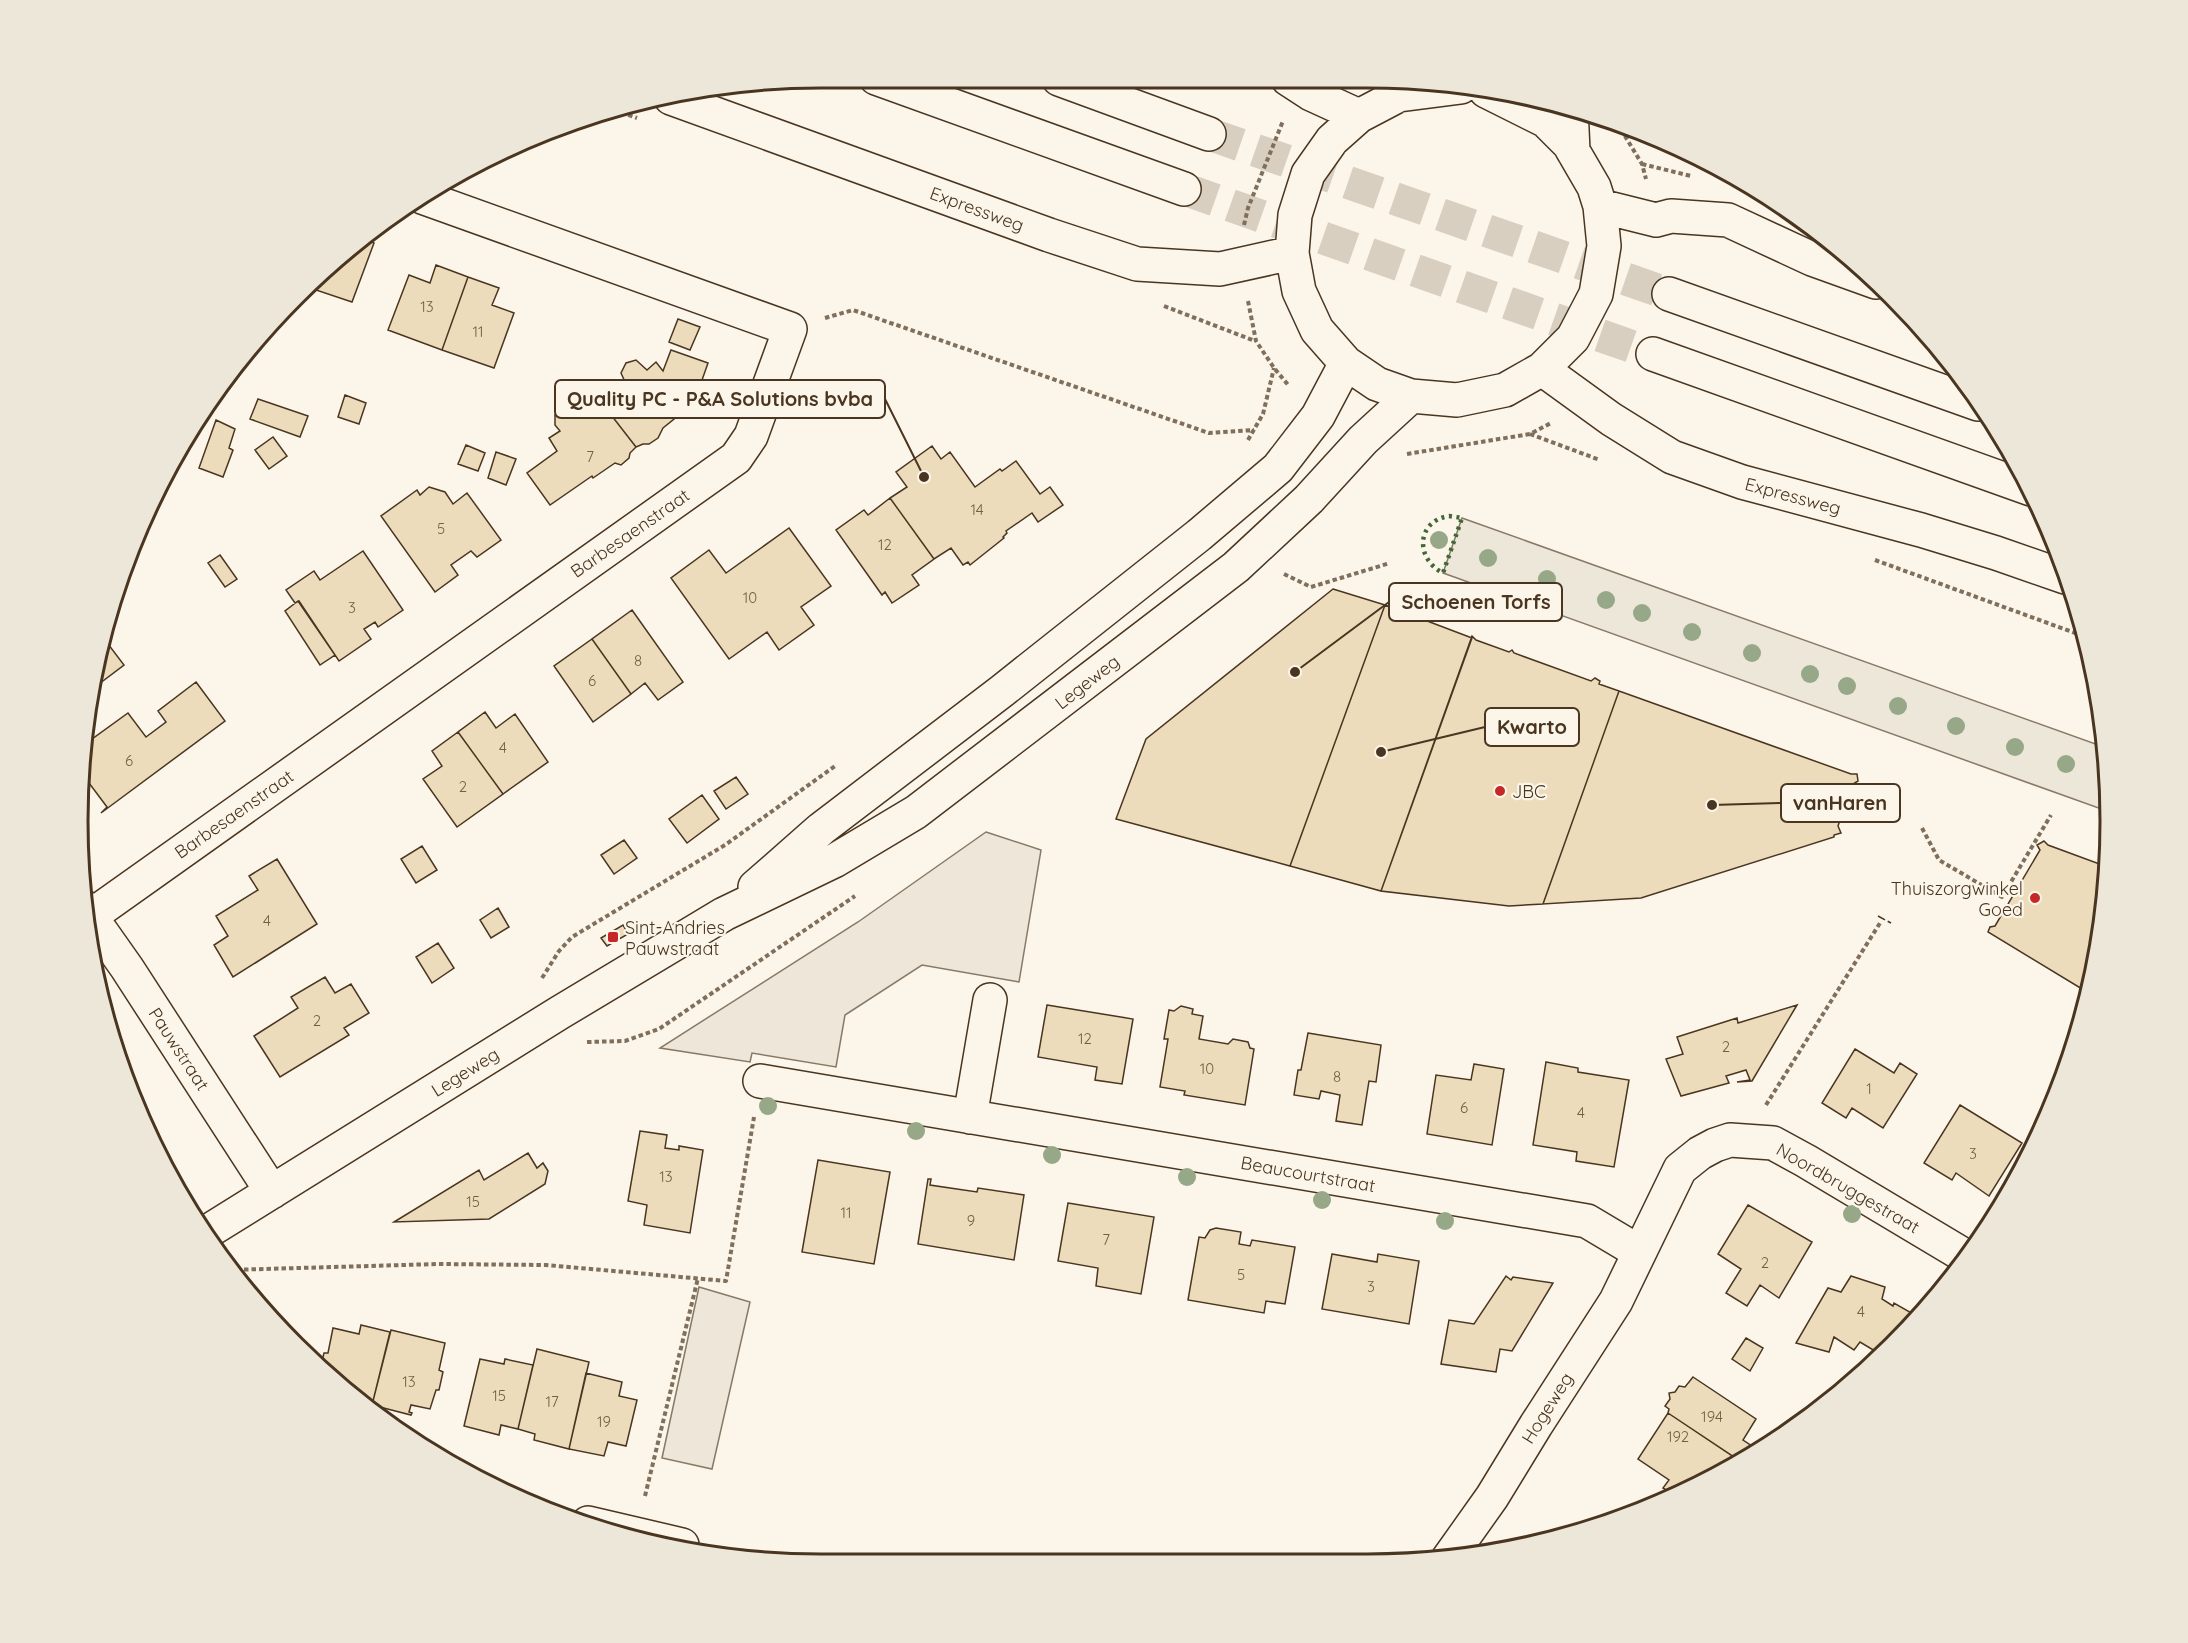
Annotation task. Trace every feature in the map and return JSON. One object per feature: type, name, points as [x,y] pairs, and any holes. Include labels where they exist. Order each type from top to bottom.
[{"type":"main road","points":[[904,88],[1184,189]]},
{"type":"main road","points":[[1084,88],[1209,134]]},
{"type":"main road","points":[[1302,88],[1359,116]]},
{"type":"main road","points":[[1430,92],[1400,96],[1359,116],[1332,140],[1308,174],[1295,215],[1292,253],[1299,291],[1317,330],[1346,363],[1377,384],[1411,396],[1457,400],[1505,390],[1542,369],[1573,338],[1596,294],[1604,246],[1600,206],[1594,187],[1569,144],[1546,121],[1510,103]]},
{"type":"main road","name":"Expressweg","points":[[683,102],[1048,235],[1137,264],[1220,269],[1292,253]]},
{"type":"main road","points":[[1571,118],[1573,151]]},
{"type":"main road","points":[[432,201],[790,329]]},
{"type":"main road","points":[[1600,206],[1656,220],[1671,216],[1728,220],[1812,260],[1855,275]]},
{"type":"main road","points":[[1669,294],[1966,400]]},
{"type":"main road","name":"Barbesaenstraat","points":[[94,907],[736,458],[751,436],[790,329]]},
{"type":"main road","points":[[1653,354],[2017,484]]},
{"type":"main road","name":"Legeweg","points":[[724,914],[821,829],[1002,691],[1199,535],[1278,468],[1318,416],[1346,363]]},
{"type":"main road","name":"Expressweg","points":[[1542,369],[1611,419],[1672,457],[1742,482],[1921,530],[2056,574]]},
{"type":"main road","name":"Legeweg","points":[[212,1229],[559,1013],[724,914],[834,861],[916,812],[1236,567],[1309,499],[1363,440],[1411,396]]},
{"type":"main road","name":"Pauwstraat","points":[[96,923],[272,1192]]},
{"type":"main road","points":[[970,1117],[990,1000]]},
{"type":"main road","name":"Beaucourtstraat","points":[[760,1081],[1587,1221],[1639,1252]]},
{"type":"main road","name":"Noordbruggestraat","points":[[1639,1252],[1680,1169],[1700,1153],[1730,1140],[1773,1143],[1959,1252]]},
{"type":"main road","name":"Hogeweg","points":[[1455,1549],[1492,1497],[1616,1301],[1639,1252]]},
{"type":"path","points":[[1625,136],[1642,164]]},
{"type":"path","points":[[790,329],[853,310],[1209,433],[1254,430]]},
{"type":"path","points":[[1240,447],[1263,414],[1274,368]]},
{"type":"path","points":[[1280,572],[1311,587],[1390,563]]},
{"type":"path","points":[[539,982],[559,951],[572,937],[725,845],[840,763]]},
{"type":"path","points":[[1922,828],[1939,860],[2002,897],[2051,815]]},
{"type":"path","points":[[1743,1141],[1880,923]]},
{"type":"path","points":[[241,1270],[438,1264],[546,1265],[726,1281],[760,1081]]},
{"type":"path","points":[[637,1531],[698,1278]]},
{"type":"shaded area","points":[[1462,518],[2095,744],[2099,808],[1443,573]]},
{"type":"shaded area","points":[[986,832],[1041,850],[1019,982],[922,965],[845,1015],[836,1067],[752,1053],[750,1062],[660,1048],[858,922]]},
{"type":"shaded area","points":[[699,1287],[750,1302],[712,1469],[662,1458]]},
{"type":"building","points":[[372,242],[374,243],[352,302],[317,290]]},
{"type":"building","points":[[436,265],[468,277],[442,350],[388,330],[409,275],[430,283]]},
{"type":"building","points":[[468,277],[499,288],[492,305],[514,313],[494,368],[442,350]]},
{"type":"building","points":[[678,319],[700,327],[690,350],[669,342]]},
{"type":"building","points":[[671,350],[708,363],[694,403],[663,428],[658,438],[649,444],[636,447],[601,402],[626,384],[621,373],[626,363],[636,360],[647,370],[656,362],[663,371]]},
{"type":"building","points":[[345,395],[366,403],[359,424],[338,417]]},
{"type":"building","points":[[258,399],[308,416],[300,437],[250,419]]},
{"type":"building","points":[[601,402],[636,447],[621,465],[615,463],[550,505],[527,473],[557,451],[549,438],[560,431],[555,425],[555,415],[560,409],[569,408],[580,417]]},
{"type":"building","points":[[216,420],[235,429],[229,448],[233,450],[223,477],[199,468]]},
{"type":"building","points":[[273,437],[287,456],[269,469],[255,450]]},
{"type":"building","points":[[466,445],[485,453],[478,471],[458,464]]},
{"type":"building","points":[[932,446],[941,459],[950,452],[975,487],[1000,469],[1002,471],[1016,461],[1040,494],[1050,487],[1063,505],[1038,522],[1032,513],[1006,531],[1004,538],[970,565],[968,562],[963,565],[951,548],[934,559],[890,498],[907,487],[896,472]]},
{"type":"building","points":[[496,452],[516,459],[506,485],[488,478]]},
{"type":"building","points":[[429,487],[445,492],[453,504],[467,493],[501,540],[477,557],[471,551],[451,565],[458,575],[435,592],[381,516],[417,490],[420,495]]},
{"type":"building","points":[[890,498],[934,559],[912,575],[919,585],[892,603],[885,592],[882,595],[836,530],[864,510],[868,515]]},
{"type":"building","points":[[789,528],[831,586],[801,607],[814,625],[779,650],[767,632],[729,659],[671,578],[709,550],[726,573]]},
{"type":"building","points":[[363,551],[403,610],[378,627],[375,622],[364,629],[371,639],[339,661],[299,601],[295,603],[286,590],[314,571],[320,580]]},
{"type":"building","points":[[220,555],[237,579],[225,587],[208,563]]},
{"type":"building","points":[[1333,589],[1385,605],[1290,866],[1116,819],[1146,739]]},
{"type":"building","points":[[298,601],[335,655],[320,665],[285,611]]},
{"type":"building","points":[[1385,605],[1472,638],[1381,891],[1290,866]]},
{"type":"building","points":[[632,610],[683,682],[658,700],[645,683],[631,694],[592,639]]},
{"type":"building","name":"JBC","points":[[1472,636],[1476,640],[1509,652],[1512,650],[1514,653],[1591,681],[1595,678],[1600,681],[1599,684],[1619,691],[1543,904],[1509,906],[1381,891]]},
{"type":"building","points":[[592,639],[631,694],[593,722],[554,666]]},
{"type":"building","points":[[110,646],[124,665],[102,681]]},
{"type":"building","points":[[196,682],[225,721],[101,813],[107,807],[90,784],[94,738],[128,713],[146,737],[166,722],[158,711]]},
{"type":"building","points":[[1619,691],[1851,774],[1857,774],[1858,781],[1853,784],[1838,826],[1841,833],[1641,898],[1543,904]]},
{"type":"building","points":[[485,712],[496,728],[515,714],[548,762],[503,794],[458,732]]},
{"type":"building","points":[[458,732],[503,794],[457,827],[423,779],[442,766],[432,751]]},
{"type":"building","points":[[736,777],[748,794],[726,809],[714,791]]},
{"type":"building","points":[[702,795],[719,819],[687,843],[669,819]]},
{"type":"building","points":[[624,840],[637,858],[614,874],[601,855]]},
{"type":"building","points":[[2044,841],[2048,845],[2098,864],[2093,917],[2080,988],[1988,932],[1990,927],[1995,926],[2040,850],[2037,845]]},
{"type":"building","points":[[422,846],[437,870],[416,883],[401,859]]},
{"type":"building","points":[[277,859],[317,924],[233,977],[214,945],[228,936],[216,916],[258,890],[249,876]]},
{"type":"building","points":[[498,908],[509,927],[491,938],[480,920]]},
{"type":"building","points":[[623,925],[628,934],[607,946],[601,938]]},
{"type":"building","points":[[438,943],[454,968],[432,983],[416,957]]},
{"type":"building","points":[[325,977],[335,993],[351,984],[369,1013],[344,1028],[349,1035],[280,1077],[254,1036],[298,1008],[291,997]]},
{"type":"building","points":[[1047,1005],[1133,1019],[1122,1084],[1095,1080],[1097,1067],[1038,1057]]},
{"type":"building","points":[[1797,1005],[1752,1081],[1737,1082],[1750,1080],[1746,1070],[1726,1076],[1729,1083],[1681,1096],[1666,1059],[1683,1054],[1677,1037],[1737,1018],[1738,1023]]},
{"type":"building","points":[[1181,1006],[1193,1009],[1192,1014],[1203,1016],[1199,1039],[1228,1044],[1233,1039],[1248,1042],[1250,1048],[1254,1049],[1245,1105],[1184,1095],[1185,1091],[1160,1087],[1168,1039],[1164,1039],[1169,1010],[1174,1011]]},
{"type":"building","points":[[1308,1033],[1381,1045],[1376,1082],[1369,1081],[1362,1125],[1336,1121],[1340,1095],[1321,1091],[1319,1099],[1294,1095]]},
{"type":"building","points":[[1855,1049],[1894,1073],[1900,1063],[1917,1074],[1883,1128],[1852,1108],[1846,1118],[1822,1103]]},
{"type":"building","points":[[1546,1062],[1578,1068],[1578,1072],[1629,1080],[1614,1167],[1576,1161],[1577,1152],[1533,1145]]},
{"type":"building","points":[[1474,1064],[1504,1069],[1492,1145],[1427,1134],[1436,1075],[1471,1080]]},
{"type":"building","points":[[1960,1105],[2022,1143],[1989,1196],[1956,1173],[1952,1180],[1924,1163]]},
{"type":"building","points":[[640,1131],[667,1135],[665,1148],[679,1150],[679,1146],[703,1150],[690,1233],[644,1225],[647,1205],[628,1201]]},
{"type":"building","points":[[528,1153],[537,1168],[543,1163],[548,1171],[545,1184],[489,1219],[394,1222],[479,1170],[484,1180]]},
{"type":"building","points":[[818,1160],[890,1172],[874,1264],[802,1252]]},
{"type":"building","points":[[928,1179],[931,1179],[930,1185],[977,1192],[978,1188],[1024,1195],[1014,1260],[918,1244]]},
{"type":"building","points":[[1068,1203],[1154,1217],[1141,1294],[1096,1286],[1098,1268],[1058,1261]]},
{"type":"building","points":[[1748,1205],[1812,1242],[1779,1298],[1760,1285],[1747,1306],[1726,1293],[1741,1269],[1718,1254]]},
{"type":"building","points":[[1216,1228],[1241,1232],[1239,1244],[1250,1246],[1252,1240],[1295,1247],[1285,1304],[1266,1301],[1264,1313],[1188,1300],[1199,1237],[1205,1238],[1210,1230]]},
{"type":"building","points":[[1332,1254],[1377,1262],[1378,1254],[1419,1261],[1409,1324],[1322,1309]]},
{"type":"building","points":[[1506,1276],[1511,1280],[1513,1277],[1553,1283],[1512,1351],[1500,1349],[1496,1372],[1441,1364],[1449,1320],[1474,1324]]},
{"type":"building","points":[[1851,1276],[1885,1287],[1882,1299],[1911,1313],[1874,1350],[1860,1342],[1854,1350],[1834,1337],[1829,1352],[1796,1343],[1828,1288],[1841,1292]]},
{"type":"building","points":[[361,1325],[390,1332],[373,1401],[323,1359],[324,1353],[328,1353],[333,1328],[359,1334]]},
{"type":"building","points":[[391,1330],[445,1343],[439,1370],[443,1372],[439,1390],[436,1390],[430,1409],[411,1405],[409,1412],[412,1413],[411,1415],[381,1407],[373,1401]]},
{"type":"building","points":[[1746,1338],[1763,1348],[1750,1371],[1732,1359]]},
{"type":"building","points":[[537,1349],[589,1362],[569,1449],[534,1440],[535,1434],[518,1429]]},
{"type":"building","points":[[480,1359],[504,1364],[505,1359],[533,1365],[518,1429],[501,1425],[499,1435],[464,1426]]},
{"type":"building","points":[[586,1373],[622,1382],[619,1396],[637,1400],[626,1446],[608,1442],[604,1456],[569,1449]]},
{"type":"building","points":[[1693,1377],[1756,1419],[1743,1440],[1751,1445],[1733,1456],[1668,1413],[1669,1409],[1665,1406],[1670,1399],[1669,1393],[1675,1392],[1679,1386],[1685,1387]]},
{"type":"building","points":[[1668,1413],[1733,1456],[1666,1490],[1663,1488],[1669,1480],[1638,1459]]},
{"type":"tunnel","points":[[1209,134],[1669,294]]},
{"type":"tunnel","points":[[1184,189],[1653,354]]},
{"type":"hedge","points":[[1449,516],[1462,518],[1443,573],[1427,559],[1423,541],[1430,525],[1438,519],[1449,516]]},
{"type":"fence","points":[[1878,916],[1891,923]]},
{"type":"place","name":"Quality PC - P&A Solutions bvba","points":[[924,477]]},
{"type":"place","name":"Schoenen Torfs","points":[[1295,672]]},
{"type":"place","name":"Kwarto","points":[[1381,752]]},
{"type":"place","name":"JBC","points":[[1500,791]]},
{"type":"place","name":"vanHaren","points":[[1712,805]]},
{"type":"place","name":"Thuiszorgwinkel Goed","points":[[2035,898]]},
{"type":"place","name":"Sint-Andries Pauwstraat","points":[[613,937]]}]
